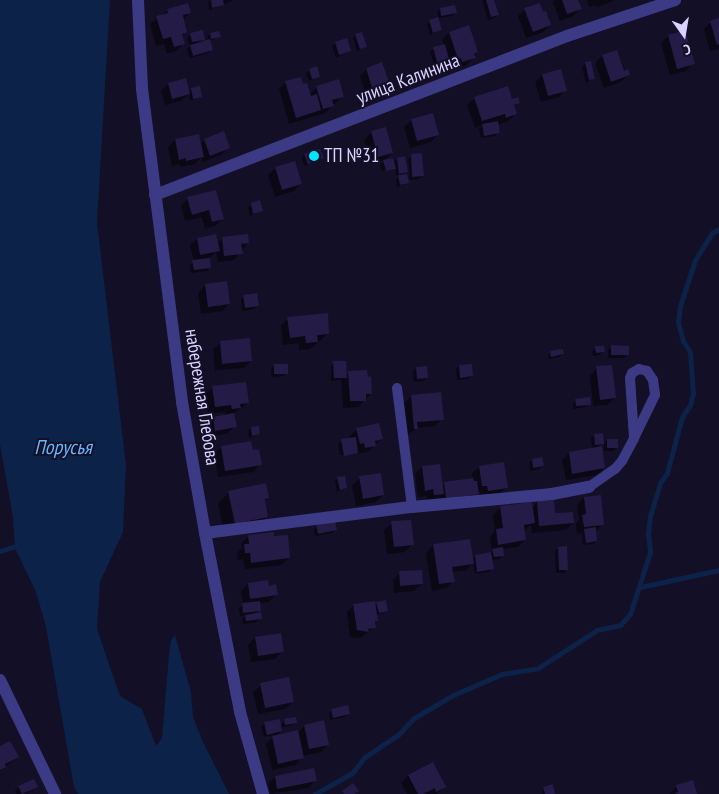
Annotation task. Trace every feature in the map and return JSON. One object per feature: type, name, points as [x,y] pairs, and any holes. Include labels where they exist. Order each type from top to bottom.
[{"type":"street","name":"набережная Глебова","points":[[138,0],[142,89],[182,402],[204,533],[240,712],[263,794]]},
{"type":"street","name":"улица Калинина","points":[[155,195],[567,36],[675,0]]},
{"type":"street","points":[[204,533],[412,507],[552,494],[589,487]]},
{"type":"street","points":[[0,680],[55,794]]},
{"type":"lane","points":[[589,487],[615,469],[622,461],[634,438],[655,394],[647,371],[639,369],[632,373],[630,378],[634,438]]},
{"type":"lane","points":[[397,388],[412,507]]},
{"type":"water","name":"Порусья","points":[[0,0],[110,0],[97,223],[126,465],[123,532],[100,582],[97,629],[120,696],[142,709],[156,746],[162,738],[169,654],[171,640],[175,635],[191,692],[193,717],[203,742],[229,794],[78,794],[74,787],[46,627],[36,592],[15,548],[13,517],[0,445]]},
{"type":"building","points":[[211,0],[223,0],[224,5],[212,8]]},
{"type":"building","points":[[486,0],[494,0],[499,15],[491,17]]},
{"type":"building","points":[[562,0],[578,0],[582,9],[567,14]]},
{"type":"building","points":[[188,3],[191,13],[183,15],[187,33],[182,34],[185,44],[174,47],[171,37],[163,39],[156,16],[168,13],[167,9]]},
{"type":"building","points":[[540,3],[543,12],[546,11],[551,25],[533,32],[524,8]]},
{"type":"building","points":[[455,5],[457,13],[441,16],[440,8]]},
{"type":"building","points":[[438,17],[442,30],[433,33],[429,20]]},
{"type":"building","points":[[719,18],[719,44],[717,45],[710,21]]},
{"type":"building","points":[[469,25],[478,52],[474,54],[476,58],[462,62],[461,58],[458,59],[449,32]]},
{"type":"building","points":[[203,30],[205,40],[192,42],[190,33]]},
{"type":"building","points":[[685,30],[695,64],[677,69],[668,35]]},
{"type":"building","points":[[219,31],[221,37],[211,39],[210,33]]},
{"type":"building","points":[[362,32],[367,47],[360,49],[355,34]]},
{"type":"building","points":[[347,38],[351,51],[339,55],[335,42]]},
{"type":"building","points":[[210,39],[213,50],[193,56],[190,45]]},
{"type":"building","points":[[445,44],[450,63],[438,66],[433,47]]},
{"type":"building","points":[[617,50],[624,71],[628,69],[630,75],[611,82],[602,55]]},
{"type":"building","points":[[591,61],[595,79],[589,80],[585,62]]},
{"type":"building","points":[[382,62],[390,85],[373,91],[366,68]]},
{"type":"building","points":[[317,66],[320,77],[312,79],[309,69]]},
{"type":"building","points":[[561,69],[567,91],[548,96],[542,74]]},
{"type":"building","points":[[301,77],[303,84],[307,83],[311,96],[317,94],[321,110],[296,118],[285,81]]},
{"type":"building","points":[[186,78],[190,94],[172,99],[168,83]]},
{"type":"building","points":[[339,79],[344,97],[332,100],[334,106],[323,109],[316,86]]},
{"type":"building","points":[[200,86],[202,97],[193,99],[191,88]]},
{"type":"building","points":[[508,86],[512,99],[518,97],[520,103],[514,105],[517,114],[506,118],[505,114],[482,121],[474,97]]},
{"type":"building","points":[[433,113],[439,135],[417,141],[411,119]]},
{"type":"building","points":[[498,121],[500,133],[484,136],[482,124]]},
{"type":"building","points":[[386,127],[393,153],[378,157],[371,131]]},
{"type":"building","points":[[224,131],[230,148],[210,156],[204,139]]},
{"type":"building","points":[[199,134],[204,157],[186,161],[186,158],[179,160],[175,139]]},
{"type":"building","name":"ТП №31","points":[[320,149],[324,158],[308,164],[304,154]]},
{"type":"building","points":[[422,153],[424,176],[412,177],[411,154]]},
{"type":"building","points":[[405,156],[408,172],[399,174],[397,158]]},
{"type":"building","points":[[393,158],[396,169],[386,171],[383,160]]},
{"type":"building","points":[[295,161],[302,184],[282,190],[275,167]]},
{"type":"building","points":[[407,174],[409,183],[400,185],[398,175]]},
{"type":"building","points":[[216,190],[224,219],[212,222],[209,210],[192,215],[187,197]]},
{"type":"building","points":[[260,200],[263,211],[253,214],[251,203]]},
{"type":"building","points":[[216,234],[220,251],[200,255],[197,238]]},
{"type":"building","points":[[248,234],[249,243],[241,244],[243,254],[224,256],[222,237]]},
{"type":"building","points":[[210,258],[211,268],[194,270],[192,260]]},
{"type":"building","points":[[227,281],[230,304],[208,307],[205,284]]},
{"type":"building","points":[[257,293],[259,306],[245,308],[243,295]]},
{"type":"building","points":[[328,313],[329,334],[317,335],[318,342],[306,343],[305,336],[290,338],[287,317]]},
{"type":"building","points":[[250,338],[252,361],[222,364],[220,341]]},
{"type":"building","points":[[611,345],[629,346],[629,355],[611,355]]},
{"type":"building","points":[[595,346],[604,346],[605,352],[596,353]]},
{"type":"building","points":[[563,349],[564,354],[551,357],[550,351]]},
{"type":"building","points":[[333,361],[346,361],[347,378],[334,378]]},
{"type":"building","points":[[274,364],[288,364],[288,374],[274,374]]},
{"type":"building","points":[[472,364],[473,376],[460,378],[459,365]]},
{"type":"building","points":[[612,365],[616,398],[600,400],[596,366]]},
{"type":"building","points":[[427,366],[428,378],[417,379],[416,367]]},
{"type":"building","points":[[367,370],[368,377],[371,376],[372,394],[366,394],[366,401],[350,401],[348,371]]},
{"type":"building","points":[[246,382],[249,403],[240,404],[241,408],[232,409],[231,405],[215,407],[212,386]]},
{"type":"building","points":[[441,392],[444,420],[417,422],[418,429],[414,429],[411,395]]},
{"type":"building","points":[[590,397],[591,405],[576,406],[575,399]]},
{"type":"building","points":[[234,413],[237,427],[215,431],[213,417]]},
{"type":"building","points":[[379,423],[383,439],[375,441],[376,446],[365,448],[364,443],[360,444],[356,428]]},
{"type":"building","points":[[259,426],[260,434],[252,436],[251,427]]},
{"type":"building","points":[[603,433],[604,444],[595,445],[594,434]]},
{"type":"building","points":[[356,437],[358,453],[344,456],[341,439]]},
{"type":"building","points":[[607,439],[618,439],[618,448],[607,448]]},
{"type":"building","points":[[251,441],[253,450],[259,449],[262,465],[225,471],[221,446]]},
{"type":"building","points":[[602,446],[605,468],[572,474],[569,452]]},
{"type":"building","points":[[542,457],[544,466],[533,468],[532,459]]},
{"type":"building","points":[[504,462],[508,488],[488,491],[487,486],[482,486],[479,466]]},
{"type":"building","points":[[440,464],[444,494],[434,495],[433,489],[425,491],[422,466]]},
{"type":"building","points":[[381,473],[384,495],[363,499],[359,476]]},
{"type":"building","points":[[345,476],[347,488],[340,490],[337,477]]},
{"type":"building","points":[[473,478],[474,481],[477,481],[479,494],[446,499],[444,482]]},
{"type":"building","points":[[266,483],[269,498],[265,499],[268,517],[235,524],[228,491]]},
{"type":"building","points":[[601,495],[604,525],[584,527],[582,515],[586,514],[584,497]]},
{"type":"building","points":[[554,500],[555,513],[573,512],[574,523],[539,526],[537,501]]},
{"type":"building","points":[[532,502],[535,523],[524,525],[526,540],[498,545],[496,529],[503,528],[500,506]]},
{"type":"building","points":[[411,520],[414,545],[394,547],[391,521]]},
{"type":"building","points":[[335,521],[337,530],[318,534],[316,525]]},
{"type":"building","points":[[596,527],[597,541],[586,543],[584,529]]},
{"type":"building","points":[[274,532],[274,536],[288,535],[290,558],[251,563],[250,553],[245,553],[244,544],[249,544],[248,535]]},
{"type":"building","points":[[470,539],[474,564],[452,567],[455,582],[439,584],[433,544]]},
{"type":"building","points":[[567,546],[568,570],[559,570],[558,547]]},
{"type":"building","points":[[503,547],[504,556],[494,557],[492,549]]},
{"type":"building","points":[[491,552],[494,569],[477,572],[475,555]]},
{"type":"building","points":[[422,570],[423,584],[400,586],[399,571]]},
{"type":"building","points":[[268,580],[269,586],[276,584],[278,595],[250,599],[248,583]]},
{"type":"building","points":[[386,600],[388,611],[379,613],[376,602]]},
{"type":"building","points":[[260,601],[261,611],[243,613],[242,603]]},
{"type":"building","points":[[375,601],[378,621],[375,621],[376,628],[368,629],[369,632],[357,630],[353,604]]},
{"type":"building","points":[[261,612],[262,619],[246,621],[245,615]]},
{"type":"building","points":[[281,633],[284,652],[258,656],[255,637]]},
{"type":"building","points":[[289,677],[294,702],[265,708],[260,683]]},
{"type":"building","points":[[348,705],[350,714],[333,718],[331,709]]},
{"type":"building","points":[[296,717],[297,723],[285,725],[284,719]]},
{"type":"building","points":[[280,719],[282,731],[267,735],[264,722]]},
{"type":"building","points":[[324,720],[329,745],[309,749],[304,725]]},
{"type":"building","points":[[298,730],[304,758],[278,764],[272,736]]},
{"type":"building","points":[[10,741],[19,757],[5,764],[6,767],[0,770],[0,746]]},
{"type":"building","points":[[433,762],[446,787],[436,792],[435,788],[423,794],[418,794],[408,775]]},
{"type":"building","points":[[314,768],[317,781],[277,789],[275,776]]},
{"type":"building","points":[[34,779],[38,787],[22,794],[18,786]]},
{"type":"building","points":[[693,780],[697,794],[674,794],[678,792],[676,785]]},
{"type":"building","points":[[353,783],[359,791],[354,794],[344,794],[342,791]]},
{"type":"building","points":[[553,784],[555,794],[545,794],[543,787]]},
{"type":"waterway","points":[[315,794],[352,773],[365,757],[398,735],[414,718],[453,695],[502,674],[538,668],[597,630],[620,625],[630,614],[650,552],[648,534],[650,516],[660,483],[667,473],[682,417],[690,405],[693,394],[690,352],[683,341],[678,322],[680,306],[695,260],[712,233],[719,229]]},
{"type":"waterway","points":[[0,551],[19,545]]},
{"type":"waterway","points":[[640,587],[719,570]]},
{"type":"place","name":"ТП №31","points":[[314,156]]}]
